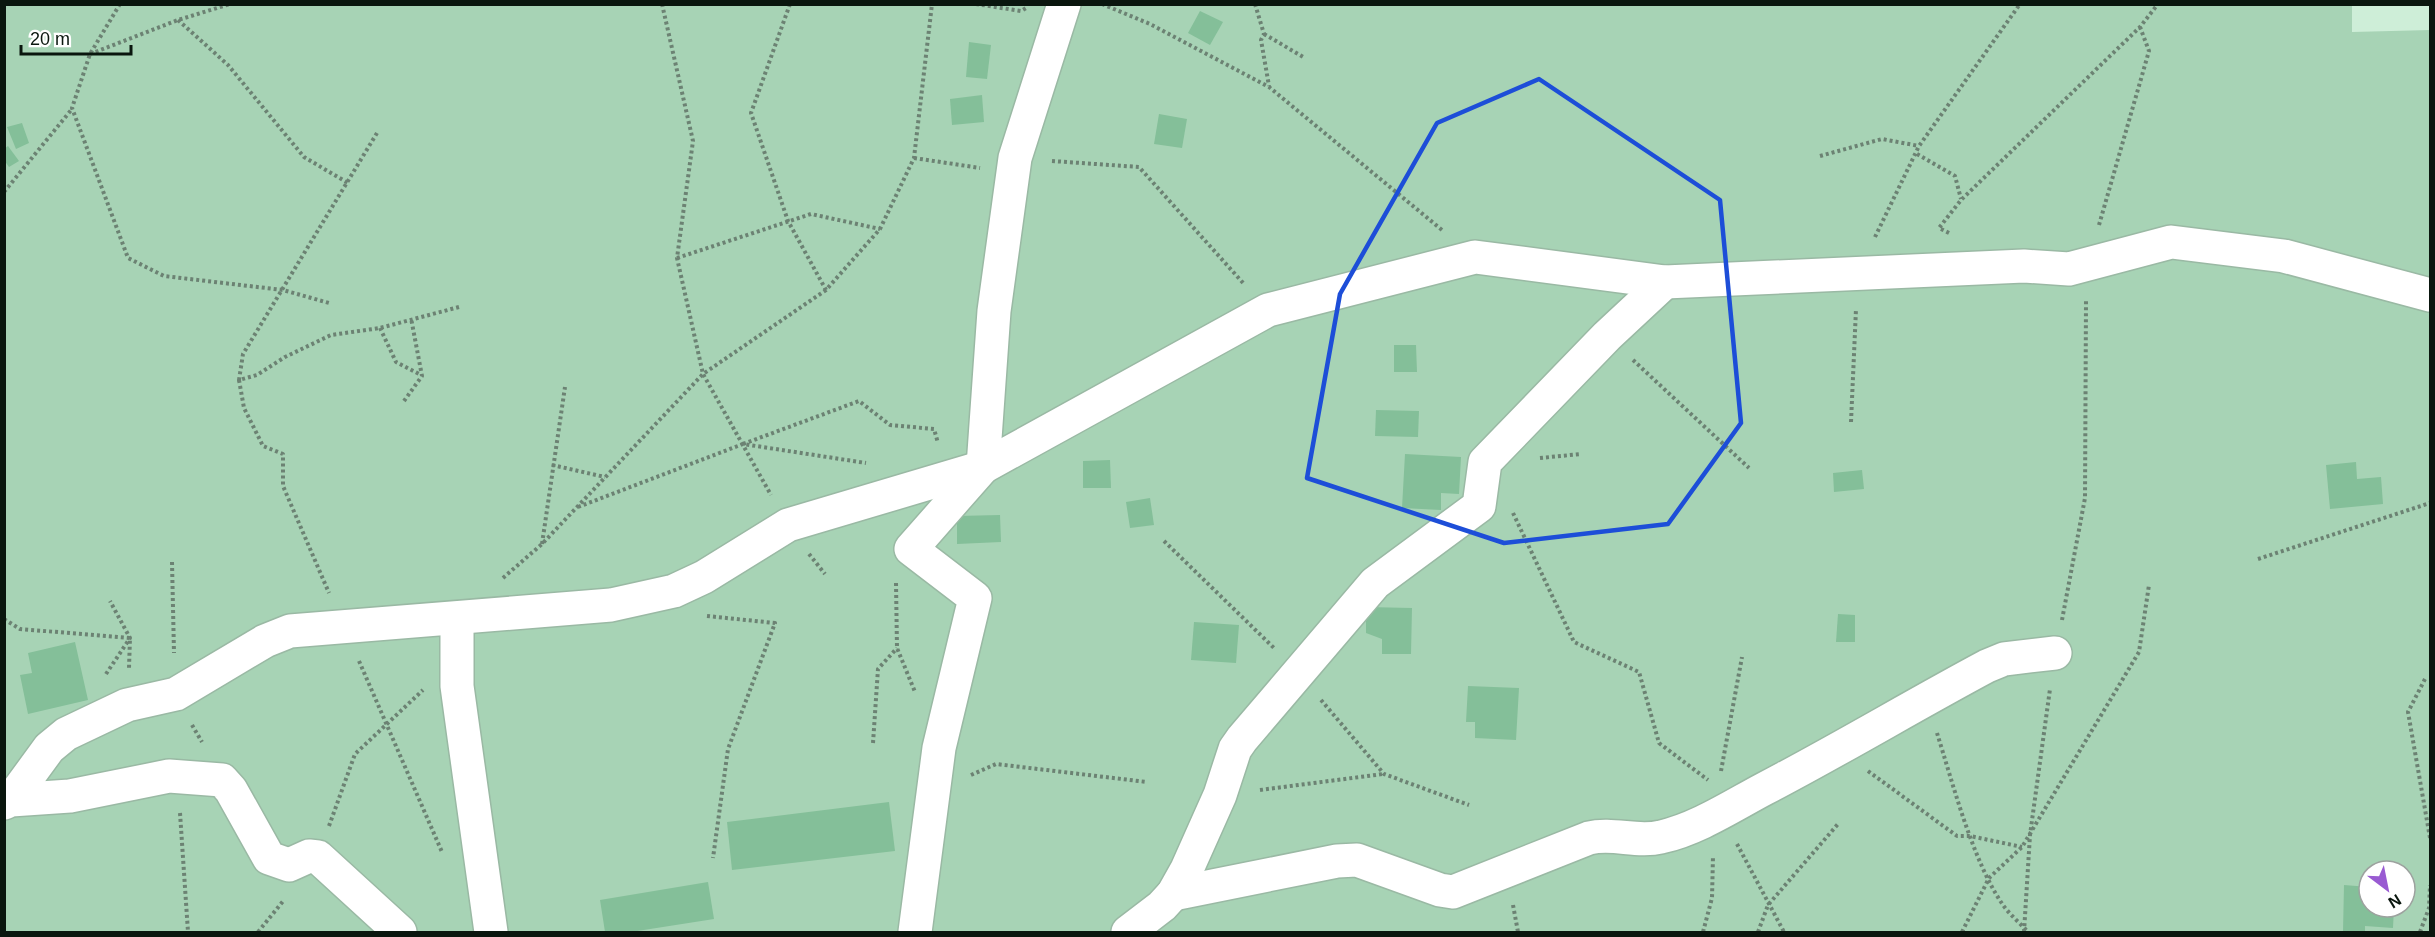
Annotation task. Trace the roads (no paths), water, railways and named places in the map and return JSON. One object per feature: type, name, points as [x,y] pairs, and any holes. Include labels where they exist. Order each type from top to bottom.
[{"type":"street","points":[[915,933],[939,748],[975,598],[911,549],[983,466],[994,311],[1014,166],[1064,4]]},
{"type":"street","points":[[8,801],[50,748],[66,734],[127,705],[176,694],[266,641],[290,631],[611,605],[674,591],[704,577],[788,525],[983,466],[1268,310],[1475,257],[1665,282],[1857,271],[2024,266],[2069,269],[2088,266],[2171,242],[2284,256],[2430,296]]},
{"type":"street","points":[[1128,933],[1162,906],[1173,894],[1220,795],[1235,749],[1242,739],[1375,583],[1479,506],[1485,462],[1607,336],[1665,282]]},
{"type":"street","points":[[457,619],[457,686],[491,933]]},
{"type":"street","points":[[1173,894],[1337,861],[1357,860],[1440,890],[1453,892],[1589,838],[1603,835],[1650,839],[1663,837],[1716,801],[1839,750],[1925,699],[2004,659],[2055,653]]},
{"type":"street","points":[[8,801],[70,796],[162,776],[210,777],[222,780],[231,790],[269,858],[289,865],[309,856],[318,857],[400,933]]}]
